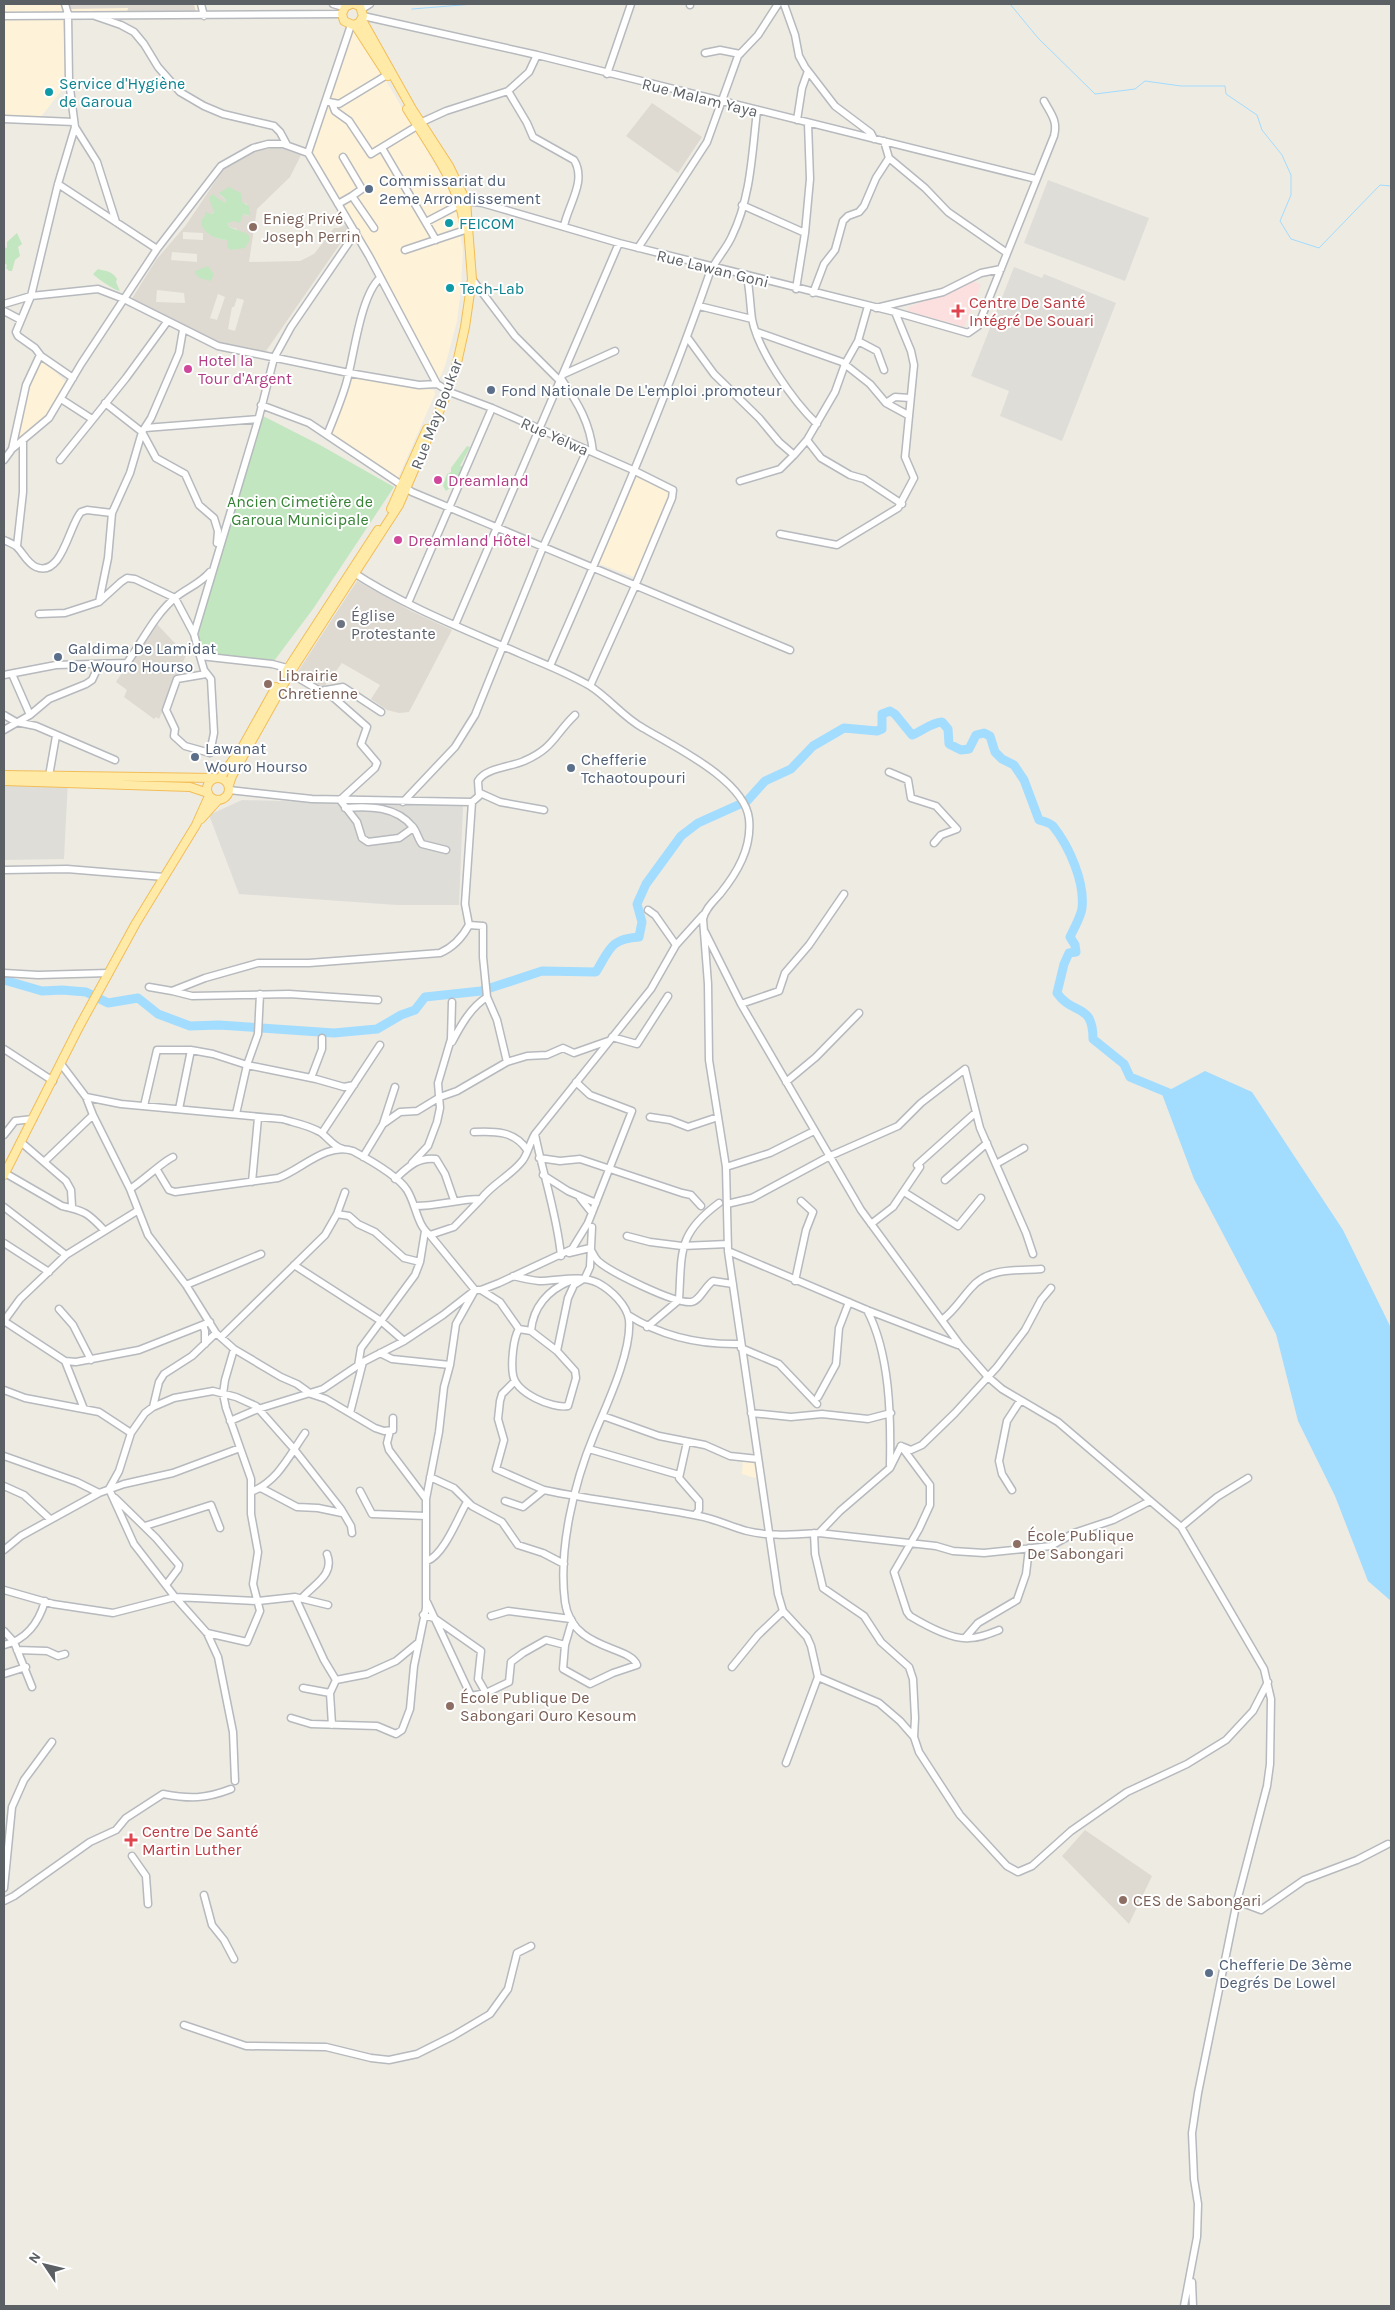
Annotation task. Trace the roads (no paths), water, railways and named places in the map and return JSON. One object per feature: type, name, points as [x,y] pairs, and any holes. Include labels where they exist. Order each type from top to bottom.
[{"type":"main road","points":[[351,4],[359,19],[344,21],[339,8],[351,4]]},
{"type":"main road","name":"Rue May Boukar","points":[[359,19],[387,75],[449,166],[463,203],[470,237],[472,279],[465,327],[457,363],[443,388]]},
{"type":"main road","name":"Rue May Boukar","points":[[359,19],[419,124]]},
{"type":"main road","name":"Rue May Boukar","points":[[217,778],[243,746],[353,572],[389,522],[404,487],[443,388],[457,345],[467,291],[463,203]]},
{"type":"main road","name":"Rue May Boukar","points":[[229,788],[232,776],[289,671]]},
{"type":"main road","points":[[4,775],[217,778],[226,780],[229,788],[225,797],[218,800],[196,824]]},
{"type":"main road","points":[[4,1174],[8,1162],[22,1142],[109,973],[196,824],[209,794],[208,784],[217,778]]},
{"type":"main road","points":[[4,781],[190,787],[209,794],[218,800]]},
{"type":"street","points":[[65,4],[68,14],[69,82],[75,124],[97,162],[116,222]]},
{"type":"street","points":[[201,4],[204,16]]},
{"type":"street","points":[[308,153],[326,100],[359,19],[370,4]]},
{"type":"street","points":[[607,74],[630,4]]},
{"type":"street","points":[[638,248],[707,142],[723,102],[734,64],[740,54],[758,35],[778,4]]},
{"type":"street","points":[[784,4],[795,35],[799,56],[808,71],[835,106],[871,133],[874,139]]},
{"type":"street","points":[[4,16],[68,14],[204,16],[339,8]]},
{"type":"street","points":[[91,14],[121,24],[134,32],[158,67],[180,92],[223,114],[274,126],[288,145]]},
{"type":"street","name":"Rue Malam Yaya","points":[[359,19],[537,55],[607,74],[1036,179]]},
{"type":"street","points":[[705,53],[720,50],[740,54]]},
{"type":"street","points":[[332,103],[335,110],[349,122],[371,154],[437,114],[508,91],[528,72],[537,55]]},
{"type":"street","points":[[797,120],[802,88],[808,71]]},
{"type":"street","points":[[326,100],[339,104],[387,75]]},
{"type":"street","points":[[508,91],[533,137],[574,160],[576,164],[578,181],[564,226]]},
{"type":"street","points":[[876,308],[942,292],[981,273],[1001,268],[1056,126],[1054,117],[1044,101]]},
{"type":"street","points":[[550,666],[656,415],[712,268],[732,236],[748,189],[757,111]]},
{"type":"street","points":[[4,119],[75,124]]},
{"type":"street","points":[[796,289],[805,233],[810,179],[808,123]]},
{"type":"street","points":[[72,378],[40,355],[36,348],[18,336],[16,332],[31,296],[58,184],[75,124]]},
{"type":"street","points":[[884,141],[889,158],[925,188],[954,217],[1007,253]]},
{"type":"street","points":[[4,460],[12,449],[42,425],[61,399],[72,378],[157,249],[224,163],[257,146],[278,143],[308,153],[356,232],[443,388]]},
{"type":"street","points":[[382,148],[436,240]]},
{"type":"street","points":[[338,204],[361,191],[362,187],[343,157]]},
{"type":"street","points":[[813,293],[824,264],[836,250],[843,221],[848,216],[859,212],[864,206],[876,178],[889,158]]},
{"type":"street","points":[[58,184],[157,249]]},
{"type":"street","points":[[352,196],[374,228]]},
{"type":"street","points":[[426,222],[463,203]]},
{"type":"street","name":"Rue Lawan Goni","points":[[463,203],[482,203],[712,268],[895,312],[968,333],[978,326],[1001,268]]},
{"type":"street","points":[[742,205],[805,233]]},
{"type":"street","points":[[405,250],[465,230]]},
{"type":"street","points":[[194,634],[216,554],[258,419],[274,358],[291,328],[356,232]]},
{"type":"street","points":[[455,625],[619,243]]},
{"type":"street","points":[[747,277],[752,319],[766,354],[792,394],[817,424]]},
{"type":"street","points":[[327,435],[349,373],[361,320],[373,287],[380,278]]},
{"type":"street","points":[[404,802],[464,735],[475,715],[543,547],[590,451],[591,437],[583,412],[562,379],[514,336],[472,279]]},
{"type":"street","points":[[4,304],[31,296],[98,289],[124,299],[218,346],[349,373],[443,388]]},
{"type":"street","points":[[699,306],[752,319]]},
{"type":"street","points":[[740,481],[780,469],[806,440],[835,392],[845,364],[858,341],[868,306]]},
{"type":"street","points":[[4,311],[21,320]]},
{"type":"street","points":[[780,534],[837,546],[902,504],[914,478],[905,457],[914,365],[911,351],[895,312]]},
{"type":"street","points":[[60,460],[167,322]]},
{"type":"street","points":[[99,602],[108,558],[112,513],[130,473],[143,430],[151,418],[179,353],[183,330]]},
{"type":"street","points":[[757,332],[833,358],[845,364],[870,384],[886,403],[908,415]]},
{"type":"street","points":[[687,337],[714,374],[759,418],[779,442],[794,455]]},
{"type":"street","points":[[858,341],[877,351],[884,370]]},
{"type":"street","points":[[562,379],[615,351]]},
{"type":"street","points":[[12,449],[26,385],[40,355]]},
{"type":"street","name":"Rue Yelwa","points":[[443,388],[633,470],[673,490],[635,586]]},
{"type":"street","points":[[886,403],[895,397],[910,398]]},
{"type":"street","points":[[61,399],[92,419]]},
{"type":"street","points":[[105,403],[143,430],[156,458],[185,474],[199,505],[214,518],[218,531],[216,554]]},
{"type":"street","points":[[261,406],[302,420],[404,487],[496,528],[790,650]]},
{"type":"street","points":[[408,603],[451,508],[492,408]]},
{"type":"street","points":[[143,430],[258,419]]},
{"type":"street","points":[[17,546],[23,492],[22,440]]},
{"type":"street","points":[[806,440],[821,458],[850,475],[864,479],[902,504]]},
{"type":"street","points":[[4,540],[17,546],[30,564],[45,568],[50,566],[60,556],[81,512],[87,510],[112,513]]},
{"type":"street","points":[[4,675],[56,665],[99,665],[127,662],[175,598],[199,583],[212,569]]},
{"type":"street","points":[[353,572],[408,603],[550,666],[590,686],[640,727],[704,764],[729,786],[744,804],[750,820],[744,856],[733,879],[676,945],[651,989],[535,1134],[522,1161],[493,1185],[454,1227],[427,1233]]},
{"type":"street","points":[[39,614],[57,614],[99,602],[127,578],[135,579],[175,598],[194,634],[206,674],[210,678],[214,733],[210,753],[185,746],[174,736],[175,729],[166,710],[177,678],[206,674]]},
{"type":"street","points":[[590,686],[635,586]]},
{"type":"street","points":[[200,656],[272,664],[289,671],[321,692],[337,687],[347,689],[381,712]]},
{"type":"street","points":[[4,730],[30,715],[49,699],[92,680],[99,665]]},
{"type":"street","points":[[12,674],[30,715]]},
{"type":"street","points":[[326,690],[367,726],[361,744],[377,763],[375,768],[340,800]]},
{"type":"street","points":[[4,715],[16,722],[36,726],[115,760]]},
{"type":"street","points":[[480,794],[478,781],[483,775],[521,762],[540,753],[554,742],[575,715]]},
{"type":"street","points":[[49,776],[56,736]]},
{"type":"street","points":[[889,772],[908,780],[911,798],[936,806],[957,830],[941,835],[934,843]]},
{"type":"street","points":[[229,788],[340,800],[472,802]]},
{"type":"street","points":[[172,991],[205,978],[258,963],[309,963],[440,953],[451,948],[464,934],[469,925],[465,904],[472,802],[480,794]]},
{"type":"street","points":[[480,794],[500,802],[544,810]]},
{"type":"street","points":[[340,800],[344,808],[357,822],[362,838],[368,842],[398,838],[413,828]]},
{"type":"street","points":[[344,808],[391,810],[413,828],[422,844],[446,850]]},
{"type":"street","points":[[4,870],[67,869],[164,877]]},
{"type":"street","points":[[741,1004],[779,991],[785,973],[808,945],[844,894]]},
{"type":"street","points":[[648,910],[656,917],[656,920],[676,945]]},
{"type":"street","points":[[704,914],[708,984],[708,1046],[726,1167],[728,1247],[769,1535],[778,1594],[783,1611],[809,1641],[818,1677],[786,1763]]},
{"type":"street","points":[[469,925],[483,926],[485,980],[488,997],[497,1020],[507,1062]]},
{"type":"street","points":[[704,929],[741,1004],[814,1131],[871,1224],[960,1346],[988,1378],[1020,1401],[1050,1417],[1181,1527],[1260,1660],[1268,1682],[1271,1717],[1267,1786],[1237,1901],[1205,2054],[1192,2133],[1194,2179],[1198,2204],[1197,2237],[1184,2306]]},
{"type":"street","points":[[4,973],[38,975],[109,973]]},
{"type":"street","points":[[149,987],[192,996],[260,994],[378,1000]]},
{"type":"street","points":[[236,1114],[247,1065],[258,1034],[260,994]]},
{"type":"street","points":[[383,1124],[400,1112],[417,1111],[440,1097],[457,1091],[507,1062],[527,1056],[546,1055],[561,1048],[574,1053],[610,1039],[636,1044],[668,996]]},
{"type":"street","points":[[443,1062],[460,1026],[478,1003],[488,997]]},
{"type":"street","points":[[395,1179],[424,1153],[431,1140],[440,1108],[438,1083],[451,1039],[452,1002]]},
{"type":"street","points":[[786,1082],[816,1057],[859,1013]]},
{"type":"street","points":[[311,1078],[322,1049],[322,1038]]},
{"type":"street","points":[[322,1133],[380,1045]]},
{"type":"street","points":[[4,1049],[53,1081]]},
{"type":"street","points":[[144,1106],[157,1050],[191,1050],[344,1087],[354,1085]]},
{"type":"street","points":[[179,1108],[191,1050]]},
{"type":"street","points":[[61,1064],[86,1097],[130,1189],[137,1211],[151,1239],[186,1285],[219,1335],[234,1348],[311,1394],[326,1399],[375,1428],[390,1431]]},
{"type":"street","points":[[727,1204],[752,1198],[830,1156],[902,1124],[921,1103],[965,1068],[975,1113],[1026,1233],[1033,1254]]},
{"type":"street","points":[[568,1253],[577,1244],[592,1213],[632,1111],[590,1095],[576,1082]]},
{"type":"street","points":[[363,1157],[383,1124],[395,1087]]},
{"type":"street","points":[[86,1097],[144,1106],[236,1114],[306,1125],[322,1133],[340,1148],[353,1151],[363,1157],[395,1179],[407,1190],[427,1233],[478,1290],[500,1302],[519,1328],[531,1331],[557,1351],[575,1371],[576,1378],[568,1406],[534,1398],[515,1381],[512,1375],[513,1345],[519,1328]]},
{"type":"street","points":[[871,1224],[893,1206],[904,1192],[918,1166],[975,1113]]},
{"type":"street","points":[[44,1162],[93,1115]]},
{"type":"street","points":[[650,1117],[670,1120],[688,1127],[718,1117]]},
{"type":"street","points":[[252,1182],[258,1118]]},
{"type":"street","points":[[5,1131],[18,1119],[33,1120]]},
{"type":"street","points":[[726,1167],[770,1153],[814,1131]]},
{"type":"street","points":[[474,1132],[504,1133],[519,1140],[527,1150]]},
{"type":"street","points":[[535,1134],[543,1175],[557,1222],[561,1256]]},
{"type":"street","points":[[22,1142],[69,1185],[72,1206]]},
{"type":"street","points":[[945,1180],[988,1143]]},
{"type":"street","points":[[157,1170],[172,1192],[252,1182],[286,1175],[294,1172],[304,1162],[344,1148]]},
{"type":"street","points":[[996,1164],[1024,1148]]},
{"type":"street","points":[[130,1189],[174,1157]]},
{"type":"street","points":[[539,1158],[560,1161],[580,1159],[682,1194],[691,1195],[701,1206]]},
{"type":"street","points":[[412,1163],[424,1159],[438,1161],[454,1200]]},
{"type":"street","points":[[4,1174],[62,1206],[72,1206],[86,1212],[104,1230]]},
{"type":"street","points":[[543,1175],[579,1197],[596,1203]]},
{"type":"street","points":[[153,1407],[159,1382],[164,1374],[192,1356],[219,1335],[325,1235],[337,1214],[345,1192]]},
{"type":"street","points":[[904,1192],[958,1226],[981,1198]]},
{"type":"street","points":[[579,1197],[592,1213]]},
{"type":"street","points":[[416,1206],[431,1206],[454,1200],[481,1199]]},
{"type":"street","points":[[795,1281],[806,1230],[813,1212],[801,1201]]},
{"type":"street","points":[[647,1327],[679,1300],[682,1246],[697,1220],[719,1203]]},
{"type":"street","points":[[4,1207],[66,1255]]},
{"type":"street","points":[[84,1409],[65,1361],[4,1321],[20,1299],[66,1255],[137,1211]]},
{"type":"street","points":[[337,1214],[349,1216],[358,1224],[375,1232],[404,1258],[420,1262]]},
{"type":"street","points":[[557,1351],[568,1298],[574,1285],[585,1278],[590,1266],[592,1227]]},
{"type":"street","points":[[350,1413],[361,1364],[361,1348],[412,1280],[420,1262],[427,1233]]},
{"type":"street","points":[[627,1236],[650,1242],[682,1246],[728,1247],[795,1281],[960,1346]]},
{"type":"street","points":[[4,1243],[49,1272]]},
{"type":"street","points":[[590,1248],[597,1260],[630,1279],[679,1300],[696,1301],[713,1281],[732,1284]]},
{"type":"street","points":[[230,1421],[323,1389],[361,1364],[404,1340],[478,1290],[568,1253],[590,1248]]},
{"type":"street","points":[[186,1285],[260,1254]]},
{"type":"street","points":[[294,1265],[381,1321],[404,1340]]},
{"type":"street","points":[[942,1320],[956,1308],[972,1287],[987,1275],[1041,1269]]},
{"type":"street","points":[[513,1276],[538,1281],[585,1278],[597,1282],[613,1294],[628,1315],[647,1327],[697,1341],[741,1346],[779,1364],[818,1400],[836,1364],[839,1328],[849,1302]]},
{"type":"street","points":[[531,1331],[534,1314],[543,1300],[555,1288],[573,1280]]},
{"type":"street","points":[[901,1446],[911,1450],[922,1446],[988,1378],[1025,1330],[1040,1300],[1051,1288]]},
{"type":"street","points":[[291,1718],[308,1724],[374,1726],[393,1733],[401,1732],[410,1709],[414,1666],[427,1600],[426,1499],[439,1432],[444,1387],[450,1365],[456,1324],[478,1290]]},
{"type":"street","points":[[59,1309],[73,1324],[91,1360]]},
{"type":"street","points":[[867,1310],[873,1322],[882,1354],[892,1413],[890,1468]]},
{"type":"street","points":[[572,1620],[565,1645],[563,1669],[590,1684],[613,1673],[637,1665],[630,1657],[590,1640],[572,1620],[565,1603],[564,1564],[569,1523],[588,1449],[603,1416],[620,1370],[629,1327],[628,1315]]},
{"type":"street","points":[[65,1361],[91,1360],[139,1350],[210,1322]]},
{"type":"street","points":[[202,1326],[205,1331],[205,1344]]},
{"type":"street","points":[[207,1633],[247,1642],[260,1611],[253,1584],[258,1552],[251,1514],[251,1480],[230,1421],[223,1394],[234,1348]]},
{"type":"street","points":[[380,1353],[392,1360],[450,1365]]},
{"type":"street","points":[[515,1381],[502,1394],[500,1401],[498,1419],[504,1440],[496,1469],[544,1490],[575,1497],[613,1500],[695,1515],[747,1531],[769,1535],[817,1533],[936,1546],[953,1551],[984,1553],[1051,1546],[1074,1533],[1113,1520],[1150,1501]]},
{"type":"street","points":[[4,1390],[25,1398],[99,1412],[131,1433]]},
{"type":"street","points":[[109,1489],[119,1471],[131,1433],[139,1420],[153,1407],[180,1396],[213,1391],[249,1401],[258,1410],[294,1449],[351,1526],[352,1533]]},
{"type":"street","points":[[1012,1490],[1002,1474],[999,1461],[1007,1421],[1020,1401]]},
{"type":"street","points":[[751,1413],[791,1417],[822,1414],[868,1419],[892,1413]]},
{"type":"street","points":[[603,1416],[659,1436],[705,1445],[730,1456],[758,1459]]},
{"type":"street","points":[[393,1418],[393,1430],[390,1431],[387,1443],[389,1450],[426,1499]]},
{"type":"street","points":[[251,1492],[261,1488],[280,1471],[305,1433]]},
{"type":"street","points":[[687,1442],[678,1475],[680,1480],[699,1501],[699,1510],[695,1515]]},
{"type":"street","points":[[901,1446],[890,1468],[817,1533],[815,1554],[823,1588],[864,1616],[881,1642],[909,1667],[913,1679],[914,1737],[919,1752],[960,1815],[1014,1872],[1022,1872],[1032,1866],[1079,1826],[1127,1792],[1187,1764],[1226,1740],[1253,1711],[1268,1682]]},
{"type":"street","points":[[901,1446],[930,1485],[930,1505],[894,1572],[907,1612],[910,1616],[938,1631],[965,1638],[985,1636],[999,1630]]},
{"type":"street","points":[[4,1550],[21,1536],[99,1493],[124,1484],[173,1473],[240,1448]]},
{"type":"street","points":[[588,1449],[678,1475]]},
{"type":"street","points":[[4,1456],[77,1482],[99,1493]]},
{"type":"street","points":[[119,1471],[124,1484]]},
{"type":"street","points":[[430,1477],[454,1488],[467,1502],[502,1522],[518,1545],[543,1553],[564,1564]]},
{"type":"street","points":[[1181,1527],[1218,1497],[1248,1478]]},
{"type":"street","points":[[4,1486],[24,1495],[50,1519]]},
{"type":"street","points":[[261,1488],[297,1507],[313,1507],[342,1513]]},
{"type":"street","points":[[109,1489],[115,1498],[134,1544],[175,1597],[207,1633],[220,1662],[233,1732],[235,1781]]},
{"type":"street","points":[[505,1502],[523,1507],[544,1490]]},
{"type":"street","points":[[360,1492],[372,1514],[426,1516]]},
{"type":"street","points":[[115,1498],[145,1526],[179,1565],[166,1585]]},
{"type":"street","points":[[427,1560],[432,1559],[440,1550],[467,1502]]},
{"type":"street","points":[[145,1526],[211,1505],[220,1528]]},
{"type":"street","points":[[965,1638],[978,1623],[1017,1600],[1026,1574],[1029,1548]]},
{"type":"street","points":[[298,1598],[328,1572],[330,1563],[327,1554]]},
{"type":"street","points":[[4,1590],[25,1597],[113,1612],[175,1597],[258,1601],[298,1598],[328,1605]]},
{"type":"street","points":[[298,1598],[324,1660],[336,1680]]},
{"type":"street","points":[[427,1600],[470,1696],[486,1693],[509,1682],[511,1662],[546,1640],[565,1645]]},
{"type":"street","points":[[4,1645],[14,1642],[36,1623],[45,1601]]},
{"type":"street","points":[[491,1616],[508,1611],[572,1620]]},
{"type":"street","points":[[732,1667],[758,1635],[783,1611]]},
{"type":"street","points":[[423,1615],[434,1618],[481,1651],[478,1679],[486,1693]]},
{"type":"street","points":[[4,1631],[14,1642],[26,1667],[32,1687]]},
{"type":"street","points":[[336,1680],[367,1674],[396,1661],[419,1642]]},
{"type":"street","points":[[17,1650],[48,1651],[58,1656],[65,1654]]},
{"type":"street","points":[[4,1674],[26,1667]]},
{"type":"street","points":[[818,1677],[879,1703],[900,1721],[914,1737]]},
{"type":"street","points":[[332,1725],[330,1693],[336,1680]]},
{"type":"street","points":[[303,1688],[330,1693]]},
{"type":"street","points":[[4,1888],[12,1807],[24,1780],[52,1742]]},
{"type":"street","points":[[4,1901],[14,1896],[90,1842],[116,1830],[126,1818],[163,1794],[190,1799],[212,1796],[231,1789]]},
{"type":"street","points":[[1237,1901],[1261,1910],[1304,1880],[1357,1860],[1388,1844]]},
{"type":"street","points":[[132,1856],[146,1876],[148,1904]]},
{"type":"street","points":[[204,1895],[212,1925],[224,1940],[234,1959]]},
{"type":"street","points":[[184,2024],[246,2046],[326,2046],[371,2058],[389,2060],[417,2054],[454,2036],[490,2014],[508,1989],[517,1954],[531,1946]]},
{"type":"street","points":[[1191,2276],[1193,2306]]},
{"type":"water","points":[[1205,1071],[1252,1092],[1343,1230],[1391,1328],[1391,1601],[1368,1581],[1335,1496],[1298,1421],[1276,1334],[1194,1179],[1162,1094]]},
{"type":"waterway","points":[[412,9],[474,4]]},
{"type":"waterway","points":[[1010,4],[1038,38],[1095,94],[1135,89],[1145,81],[1181,86],[1225,86],[1226,94],[1257,115],[1262,130],[1282,155],[1291,175],[1291,195],[1280,221],[1291,239],[1319,248],[1380,185],[1391,186]]},
{"type":"waterway","points":[[4,980],[42,991],[86,992],[108,1003],[138,998],[158,1014],[190,1026],[219,1025],[334,1033],[377,1029],[401,1015],[415,1010],[425,997],[481,991],[542,971],[596,972],[608,951],[616,943],[629,938],[639,937],[642,922],[637,904],[646,884],[681,836],[698,823],[747,801],[765,781],[791,769],[813,746],[844,728],[877,731],[882,729],[882,714],[890,711],[895,714],[912,735],[942,722],[948,729],[949,744],[961,750],[969,749],[976,735],[984,733],[990,736],[995,752],[1002,759],[1014,765],[1024,780],[1039,820],[1053,826],[1065,844],[1075,865],[1081,887],[1082,908],[1070,937],[1075,945],[1076,952],[1069,953],[1064,964],[1057,993],[1069,1005],[1086,1014],[1090,1019],[1093,1039],[1124,1064],[1130,1077],[1176,1096]]},
{"type":"place","name":"Service d'Hygiène de Garoua","points":[[49,92]]},
{"type":"place","name":"Commissariat du 2eme Arrondissement","points":[[369,189]]},
{"type":"place","name":"FEICOM","points":[[449,223]]},
{"type":"place","name":"Enieg Privé Joseph Perrin","points":[[253,227]]},
{"type":"place","name":"Tech-Lab","points":[[450,288]]},
{"type":"place","name":"Centre De Santé Intégré De Souari","points":[[958,311]]},
{"type":"place","name":"Hotel la Tour d'Argent","points":[[188,369]]},
{"type":"place","name":"Fond Nationale De L'emploi .promoteur","points":[[491,390]]},
{"type":"place","name":"Dreamland","points":[[438,480]]},
{"type":"place","name":"Dreamland Hôtel","points":[[398,540]]},
{"type":"place","name":"Église Protestante","points":[[341,624]]},
{"type":"place","name":"Galdima De Lamidat De Wouro Hourso","points":[[58,657]]},
{"type":"place","name":"Librairie Chretienne","points":[[268,684]]},
{"type":"place","name":"Lawanat Wouro Hourso","points":[[195,757]]},
{"type":"place","name":"Chefferie Tchaotoupouri","points":[[571,768]]},
{"type":"place","name":"École Publique De Sabongari","points":[[1017,1544]]},
{"type":"place","name":"École Publique De Sabongari Ouro Kesoum","points":[[450,1706]]},
{"type":"place","name":"Centre De Santé Martin Luther","points":[[131,1840]]},
{"type":"place","name":"CES de Sabongari","points":[[1123,1900]]},
{"type":"place","name":"Chefferie De 3ème Degrés De Lowel","points":[[1209,1973]]},
{"type":"park label","name":"Ancien Cimetière de Garoua Municipale","points":[[300,510]]}]
